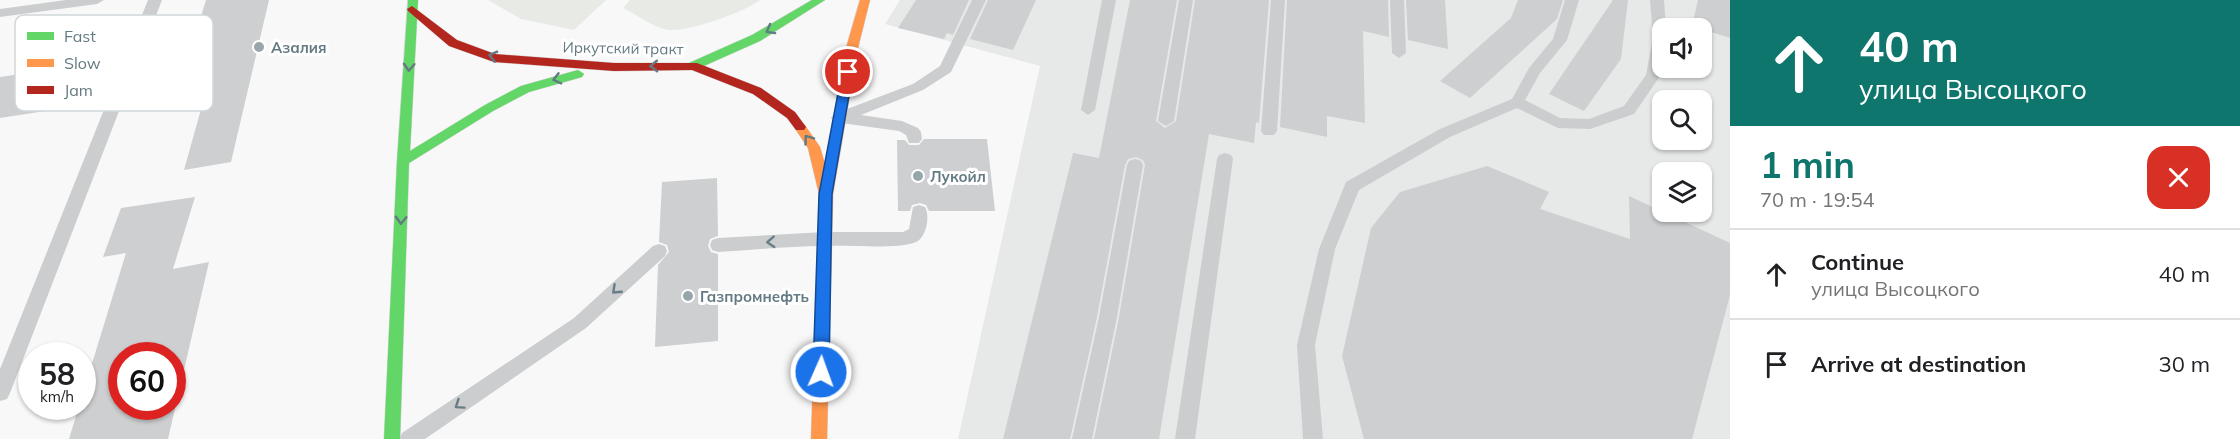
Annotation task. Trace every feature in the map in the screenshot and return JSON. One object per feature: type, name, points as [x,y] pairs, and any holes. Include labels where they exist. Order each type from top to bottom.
[{"type":"main road","points":[[693,66],[756,38],[820,0]]},
{"type":"main road","points":[[826,194],[852,48],[865,0]]},
{"type":"main road","name":"Иркутский тракт","points":[[412,4],[453,43],[494,58],[614,67],[693,66],[758,91],[791,115],[814,147],[826,194],[819,439]]},
{"type":"main road","name":"Иркутский тракт","points":[[392,439],[412,4]]},
{"type":"main road","points":[[404,161],[489,108],[525,89],[561,78],[614,67]]},
{"type":"lane","points":[[0,13],[97,0]]},
{"type":"lane","points":[[149,15],[155,0]]},
{"type":"lane","points":[[839,118],[918,87],[946,69],[979,0]]},
{"type":"lane","points":[[1088,110],[1109,0]]},
{"type":"lane","points":[[1166,121],[1186,0]]},
{"type":"lane","points":[[1269,131],[1278,0]]},
{"type":"lane","points":[[1397,0],[1400,53]]},
{"type":"lane","points":[[1313,439],[1306,345],[1327,249],[1352,186],[1445,132],[1517,102],[1534,71],[1560,40],[1572,0]]},
{"type":"lane","points":[[1517,102],[1558,123],[1590,124],[1629,110],[1653,76],[1660,38],[1657,0]]},
{"type":"lane","points":[[0,393],[111,111]]},
{"type":"lane","points":[[839,118],[902,126],[913,132],[914,140]]},
{"type":"lane","points":[[1185,439],[1225,159]]},
{"type":"lane","points":[[1082,439],[1108,317],[1135,165]]},
{"type":"lane","points":[[718,245],[911,237],[917,231],[919,211]]},
{"type":"lane","points":[[409,439],[580,323],[659,250]]},
{"type":"shaded area","points":[[488,0],[606,0],[574,30],[521,19]]},
{"type":"shaded area","points":[[630,0],[760,0],[713,21],[673,30],[659,27],[623,8]]},
{"type":"shaded area","points":[[900,0],[1730,0],[1730,439],[958,439],[1040,66],[885,24]]},
{"type":"building","points":[[206,0],[269,0],[231,162],[184,170],[200,111],[213,111],[213,15],[201,15]]},
{"type":"building","points":[[916,0],[969,0],[953,35],[947,33],[944,39],[898,28]]},
{"type":"building","points":[[988,0],[1036,0],[1013,50],[970,39]]},
{"type":"building","points":[[1130,0],[1177,0],[1156,121],[1165,128],[1176,121],[1195,0],[1269,0],[1259,123],[1256,122],[1254,143],[1209,134],[1159,439],[1094,439],[1119,317],[1145,165],[1143,160],[1136,157],[1128,159],[1125,165],[1097,317],[1070,439],[1003,439],[1073,153],[1099,158]]},
{"type":"building","points":[[1287,0],[1388,0],[1389,37],[1363,31],[1365,123],[1327,116],[1327,137],[1280,127]]},
{"type":"building","points":[[1406,0],[1445,0],[1448,49],[1408,40]]},
{"type":"building","points":[[1518,0],[1563,0],[1557,19],[1470,98],[1440,81],[1511,18]]},
{"type":"building","points":[[1613,0],[1628,0],[1621,59],[1584,111],[1549,94]]},
{"type":"building","points":[[1698,0],[1730,0],[1730,38],[1712,32],[1712,18],[1694,18]]},
{"type":"building","points":[[15,75],[15,111],[46,111],[0,118],[0,77]]},
{"type":"building","points":[[924,139],[987,139],[995,211],[929,211],[926,205],[920,203],[912,205],[910,211],[898,211],[897,140],[905,140],[909,145],[919,145]]},
{"type":"building","points":[[1487,166],[1549,192],[1540,209],[1630,239],[1629,196],[1652,207],[1652,222],[1685,222],[1730,243],[1730,295],[1692,439],[1364,439],[1342,356],[1371,228],[1400,192]]},
{"type":"building","name":"Газпромнефть","points":[[717,178],[718,236],[710,239],[708,246],[711,252],[718,254],[718,341],[655,347],[658,265],[669,252],[667,245],[659,242],[662,182]]},
{"type":"building","points":[[195,197],[173,269],[209,262],[186,361],[186,342],[108,342],[108,420],[172,420],[168,439],[69,439],[75,420],[96,420],[96,350],[126,253],[103,257],[121,208]]},
{"type":"traffic: fast","points":[[392,439],[403,161],[413,0]]},
{"type":"traffic: fast","points":[[693,66],[756,38],[820,0]]},
{"type":"traffic: fast","points":[[403,161],[489,108],[525,89],[578,74]]},
{"type":"traffic: slow","points":[[826,194],[852,48],[865,0]]},
{"type":"traffic: slow","points":[[800,127],[814,147],[826,194],[819,439]]},
{"type":"traffic: jam","points":[[412,9],[453,43],[494,58],[614,67],[693,66],[757,91],[791,115],[800,127]]},
{"type":"place","name":"Азалия","points":[[259,47]]},
{"type":"place","name":"Лукойл","points":[[918,176]]},
{"type":"place","name":"Газпромнефть","points":[[688,296]]},
{"type":"route","points":[[821,372],[826,194],[848,72]]}]
